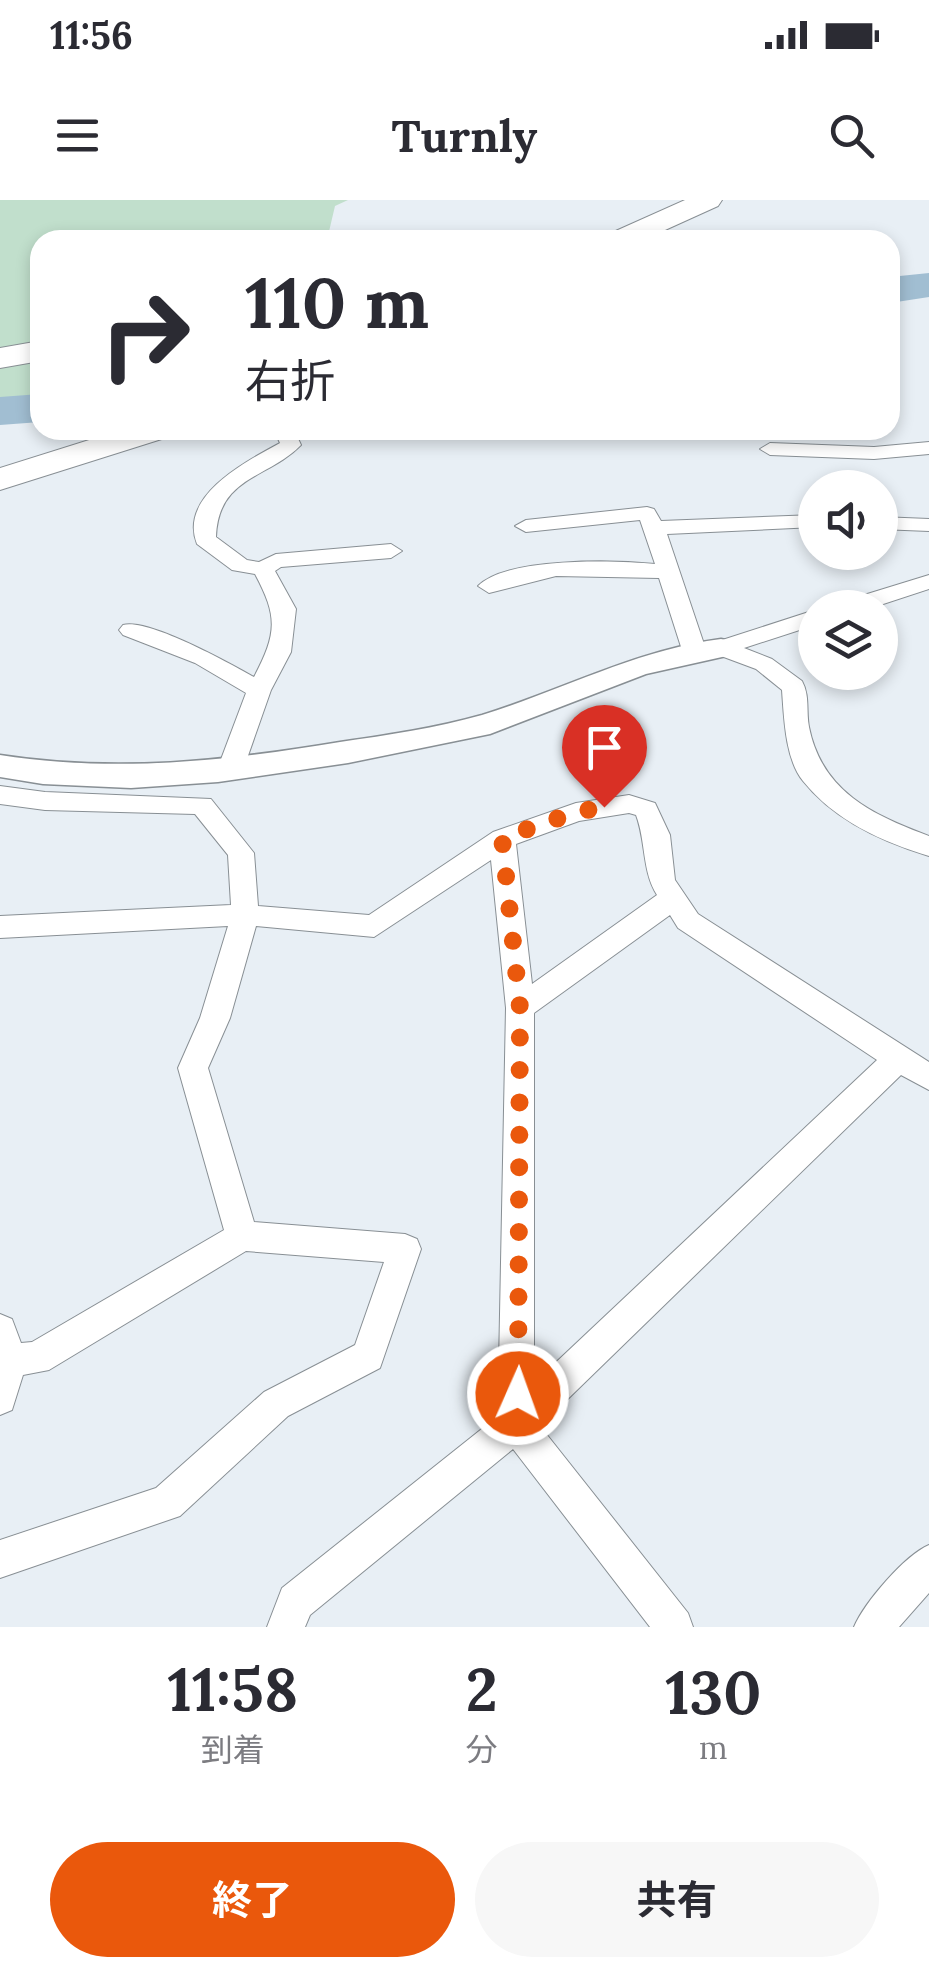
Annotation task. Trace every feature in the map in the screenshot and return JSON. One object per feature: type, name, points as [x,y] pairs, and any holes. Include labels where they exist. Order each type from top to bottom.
[{"type":"highway","points":[[648,230],[720,204]]},
{"type":"highway","points":[[681,230],[720,204]]},
{"type":"highway","points":[[0,358],[30,353]]},
{"type":"highway","points":[[0,462],[71,440]]},
{"type":"highway","points":[[0,479],[124,440]]},
{"type":"street","points":[[288,440],[290,445],[221,490],[203,520],[204,539],[240,565],[263,570],[276,561],[390,552]]},
{"type":"street","points":[[770,449],[874,452],[929,448]]},
{"type":"street","points":[[526,526],[647,513],[668,572],[708,649],[764,664],[794,687],[797,727],[812,775],[868,823],[929,846]]},
{"type":"street","points":[[654,528],[798,522]]},
{"type":"street","points":[[898,523],[929,524]]},
{"type":"street","points":[[489,586],[548,568],[599,564],[668,572]]},
{"type":"street","points":[[230,770],[259,690],[279,652],[286,609],[263,570]]},
{"type":"street","points":[[898,592],[929,582]]},
{"type":"street","points":[[0,766],[44,776],[160,777],[230,770],[477,726],[798,622]]},
{"type":"street","points":[[131,630],[203,658],[259,690]]},
{"type":"street","points":[[0,794],[45,800],[202,805],[240,852],[245,915],[215,1018],[192,1068],[242,1236]]},
{"type":"street","points":[[0,927],[245,915],[374,926],[502,838],[576,812],[629,804],[646,809],[657,835],[662,881],[688,921],[929,1078]]},
{"type":"street","points":[[502,838],[520,1008],[516,1424],[674,1627]]},
{"type":"street","points":[[520,1008],[672,898]]},
{"type":"street","points":[[286,1627],[296,1602],[516,1424],[899,1058]]},
{"type":"street","points":[[0,1398],[5,1345],[38,1358],[242,1236],[404,1249],[368,1356],[276,1404],[167,1503],[0,1559]]},
{"type":"street","points":[[873,1627],[929,1564]]},
{"type":"green space","points":[[0,200],[348,200],[335,206],[329,230],[30,230],[30,415],[0,421]]},
{"type":"waterway","points":[[900,289],[929,285]]},
{"type":"waterway","points":[[0,411],[30,409]]},
{"type":"route","points":[[518,1394],[520,1008],[502,838],[576,812],[604,807]]}]
